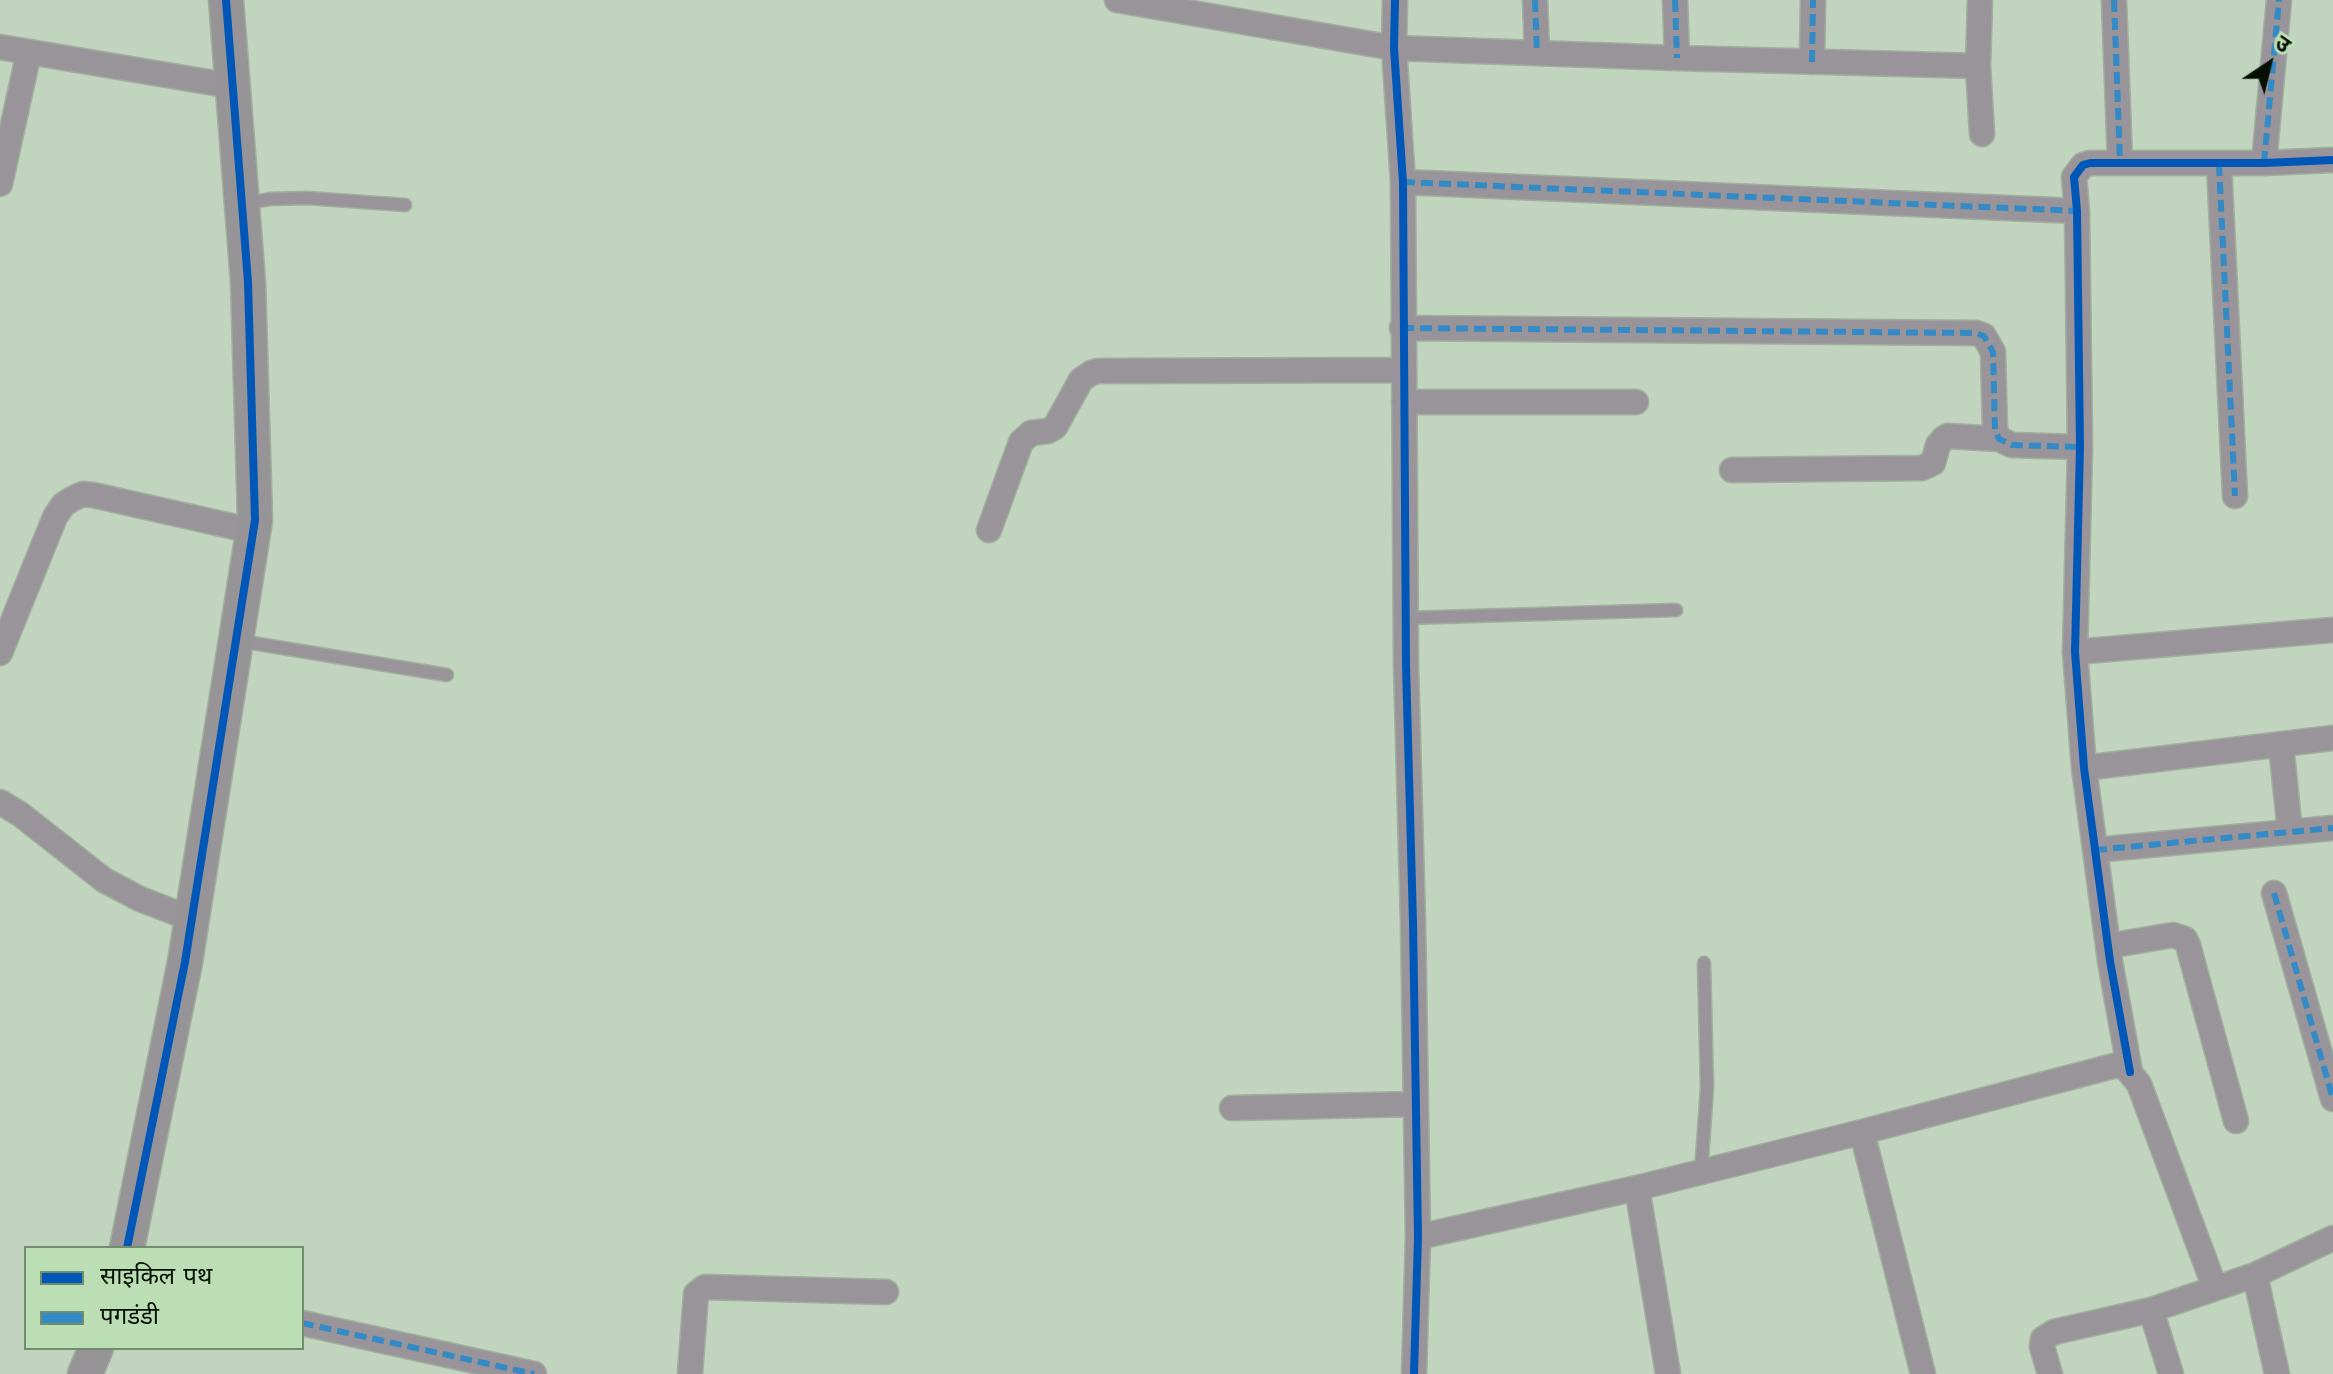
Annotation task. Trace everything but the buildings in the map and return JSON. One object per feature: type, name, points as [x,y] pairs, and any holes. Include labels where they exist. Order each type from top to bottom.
[{"type":"street","points":[[127,1246],[192,919],[255,507],[248,282],[226,0]]},
{"type":"street","points":[[1117,0],[1394,48],[1978,66]]},
{"type":"street","points":[[1395,0],[1394,48],[1403,182],[1405,618],[1418,1237],[1414,1374]]},
{"type":"street","points":[[1535,0],[1537,53]]},
{"type":"street","points":[[1675,0],[1677,58]]},
{"type":"street","points":[[1812,62],[1813,0]]},
{"type":"street","points":[[1980,0],[1978,66],[1982,134]]},
{"type":"street","points":[[2114,0],[2120,162]]},
{"type":"street","points":[[2264,163],[2279,0]]},
{"type":"street","points":[[0,47],[232,86]]},
{"type":"street","points":[[0,184],[29,52]]},
{"type":"street","points":[[2130,1072],[2108,946],[2084,768],[2075,652],[2080,447],[2074,177],[2083,165],[2090,163],[2219,164],[2333,160]]},
{"type":"street","points":[[2219,164],[2235,496]]},
{"type":"street","points":[[1403,182],[2077,211]]},
{"type":"street","points":[[1402,328],[1976,333],[1984,336],[1993,352],[1995,430],[1999,439]]},
{"type":"street","points":[[989,530],[1021,442],[1031,433],[1055,427],[1081,380],[1091,373],[1403,370]]},
{"type":"street","points":[[1404,402],[1636,402]]},
{"type":"street","points":[[1732,470],[1922,468],[1933,463],[1938,445],[1948,436],[1999,439],[2012,445],[2080,447]]},
{"type":"street","points":[[0,651],[55,517],[63,505],[72,499],[83,494],[93,495],[253,531]]},
{"type":"street","points":[[2075,652],[2333,630]]},
{"type":"street","points":[[2084,768],[2333,738]]},
{"type":"street","points":[[2281,745],[2290,832]]},
{"type":"street","points":[[0,802],[20,814],[104,880],[140,899],[192,919]]},
{"type":"street","points":[[2095,850],[2333,828]]},
{"type":"street","points":[[2274,893],[2333,1099]]},
{"type":"street","points":[[2108,946],[2173,935],[2185,939],[2236,1121]]},
{"type":"street","points":[[1418,1237],[1637,1188],[2117,1065],[2130,1072],[2139,1084],[2215,1288]]},
{"type":"street","points":[[1232,1108],[1416,1104]]},
{"type":"street","points":[[1862,1132],[1923,1374]]},
{"type":"street","points":[[1637,1188],[1668,1374]]},
{"type":"street","points":[[2050,1374],[2042,1347],[2043,1339],[2054,1332],[2151,1310],[2255,1275],[2333,1238]]},
{"type":"street","points":[[2255,1275],[2277,1374]]},
{"type":"street","points":[[690,1374],[696,1294],[700,1289],[886,1292]]},
{"type":"street","points":[[2151,1310],[2171,1374]]},
{"type":"street","points":[[304,1323],[534,1374]]},
{"type":"street","points":[[85,1374],[95,1350]]},
{"type":"lane","points":[[242,204],[270,199],[307,198],[405,205]]},
{"type":"lane","points":[[1405,618],[1676,610]]},
{"type":"lane","points":[[236,641],[447,675]]},
{"type":"lane","points":[[1701,1172],[1707,1088],[1704,963]]},
{"type":"marked path","points":[[1535,0],[1537,53]]},
{"type":"marked path","points":[[1675,0],[1677,58]]},
{"type":"marked path","points":[[1812,62],[1813,0]]},
{"type":"marked path","points":[[2114,0],[2120,162]]},
{"type":"marked path","points":[[2264,163],[2279,0]]},
{"type":"marked path","points":[[2219,164],[2235,496]]},
{"type":"marked path","points":[[1403,182],[2077,211]]},
{"type":"marked path","points":[[1402,328],[1976,333],[1984,336],[1993,352],[1995,430],[1999,439],[2012,445],[2080,447]]},
{"type":"marked path","points":[[2095,850],[2333,828]]},
{"type":"marked path","points":[[2274,893],[2333,1099]]},
{"type":"marked path","points":[[304,1323],[534,1374]]},
{"type":"cycle path","points":[[127,1246],[185,962],[255,520],[248,282],[226,0]]},
{"type":"cycle path","points":[[1395,0],[1394,48],[1403,182],[1406,666],[1418,1237],[1414,1374]]},
{"type":"cycle path","points":[[2130,1072],[2110,961],[2084,768],[2075,652],[2080,447],[2074,177],[2083,165],[2090,163],[2333,160]]}]
